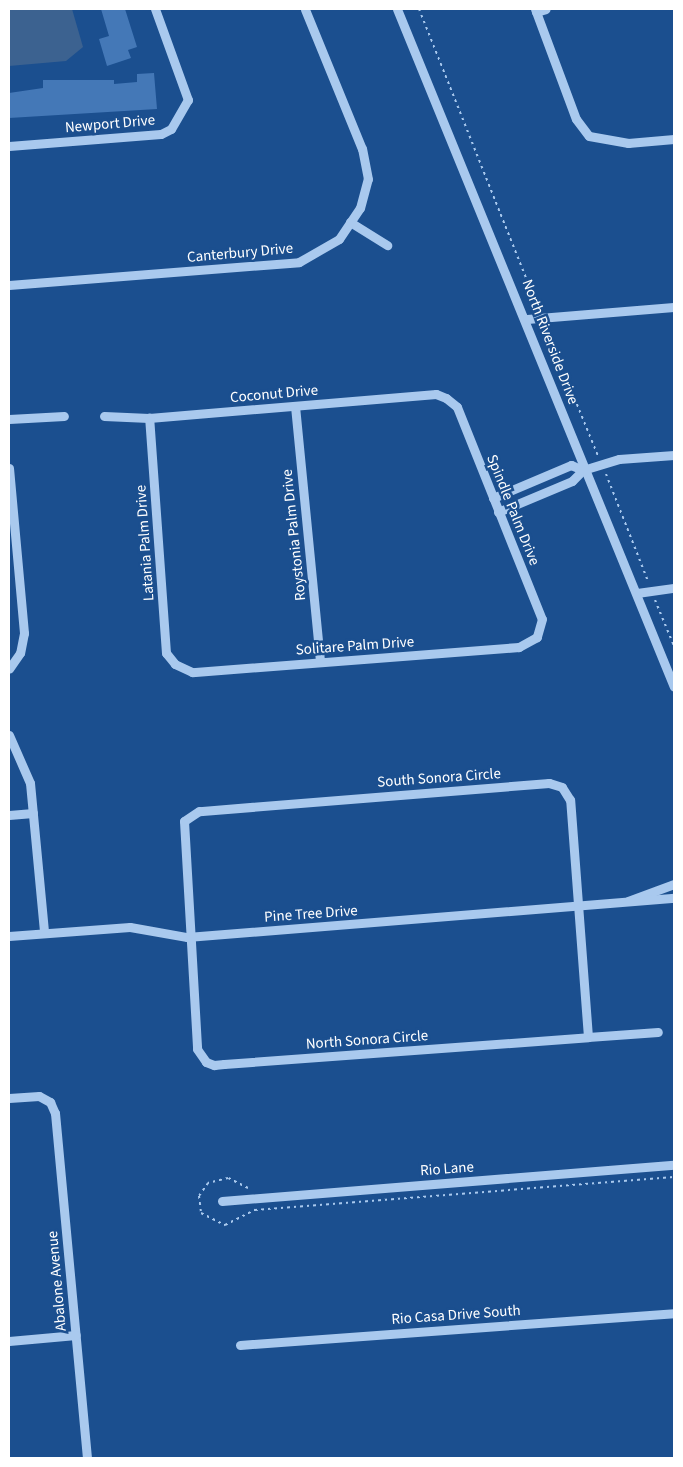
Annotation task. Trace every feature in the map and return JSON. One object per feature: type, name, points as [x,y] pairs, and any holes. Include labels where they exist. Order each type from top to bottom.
[{"type":"street","name":"Newport Drive","points":[[9,146],[161,134],[171,129],[184,113],[188,100],[155,9]]},
{"type":"street","name":"Canterbury Drive","points":[[9,284],[299,262],[338,239],[360,208],[368,179],[362,149],[305,9]]},
{"type":"street","name":"North Riverside Drive","points":[[397,9],[528,319],[583,470],[637,593],[674,686]]},
{"type":"street","points":[[546,9],[536,10],[576,119],[589,136],[628,143],[674,139]]},
{"type":"street","points":[[350,222],[387,245]]},
{"type":"street","points":[[528,319],[674,306]]},
{"type":"street","name":"Coconut Drive","points":[[104,416],[149,418],[436,394],[446,398]]},
{"type":"street","name":"Spindle Palm Drive","points":[[446,398],[457,407],[542,619],[537,637]]},
{"type":"street","name":"Roystonia Palm Drive","points":[[295,406],[320,662]]},
{"type":"street","points":[[9,419],[64,416]]},
{"type":"street","name":"Latania Palm Drive","points":[[149,418],[166,653],[175,664]]},
{"type":"street","points":[[498,512],[572,481],[583,470],[619,460],[674,455]]},
{"type":"street","points":[[493,498],[571,465],[583,470]]},
{"type":"street","points":[[9,468],[13,549],[24,633],[20,653],[9,669]]},
{"type":"street","points":[[637,593],[674,588]]},
{"type":"street","name":"Solitare Palm Drive","points":[[175,664],[192,672],[520,646],[537,637]]},
{"type":"street","points":[[9,735],[25,768],[33,813],[44,932]]},
{"type":"street","name":"South Sonora Circle","points":[[187,937],[181,832],[191,814],[548,783],[562,787],[570,800],[588,1037]]},
{"type":"street","points":[[9,815],[33,813]]},
{"type":"street","name":"Pine Tree Drive","points":[[616,905],[674,884]]},
{"type":"street","name":"Pine Tree Drive","points":[[9,936],[130,927],[187,937],[579,908],[674,898]]},
{"type":"street","name":"North Sonora Circle","points":[[187,937],[197,1049],[214,1065],[658,1032]]},
{"type":"street","name":"Abalone Avenue","points":[[9,1098],[39,1096],[50,1102],[55,1113],[87,1458]]},
{"type":"street","name":"Rio Lane","points":[[222,1201],[674,1165]]},
{"type":"street","name":"Rio Casa Drive South","points":[[240,1345],[674,1313]]},
{"type":"street","points":[[9,1341],[76,1335]]},
{"type":"water","points":[[9,9],[72,9],[83,47],[66,61],[9,66]]},
{"type":"building","points":[[101,9],[125,9],[137,47],[128,50],[131,58],[107,66],[99,39],[109,36]]},
{"type":"building","points":[[154,73],[157,109],[9,118],[9,93],[43,88],[43,80],[114,80],[114,84],[137,82],[137,74]]}]
